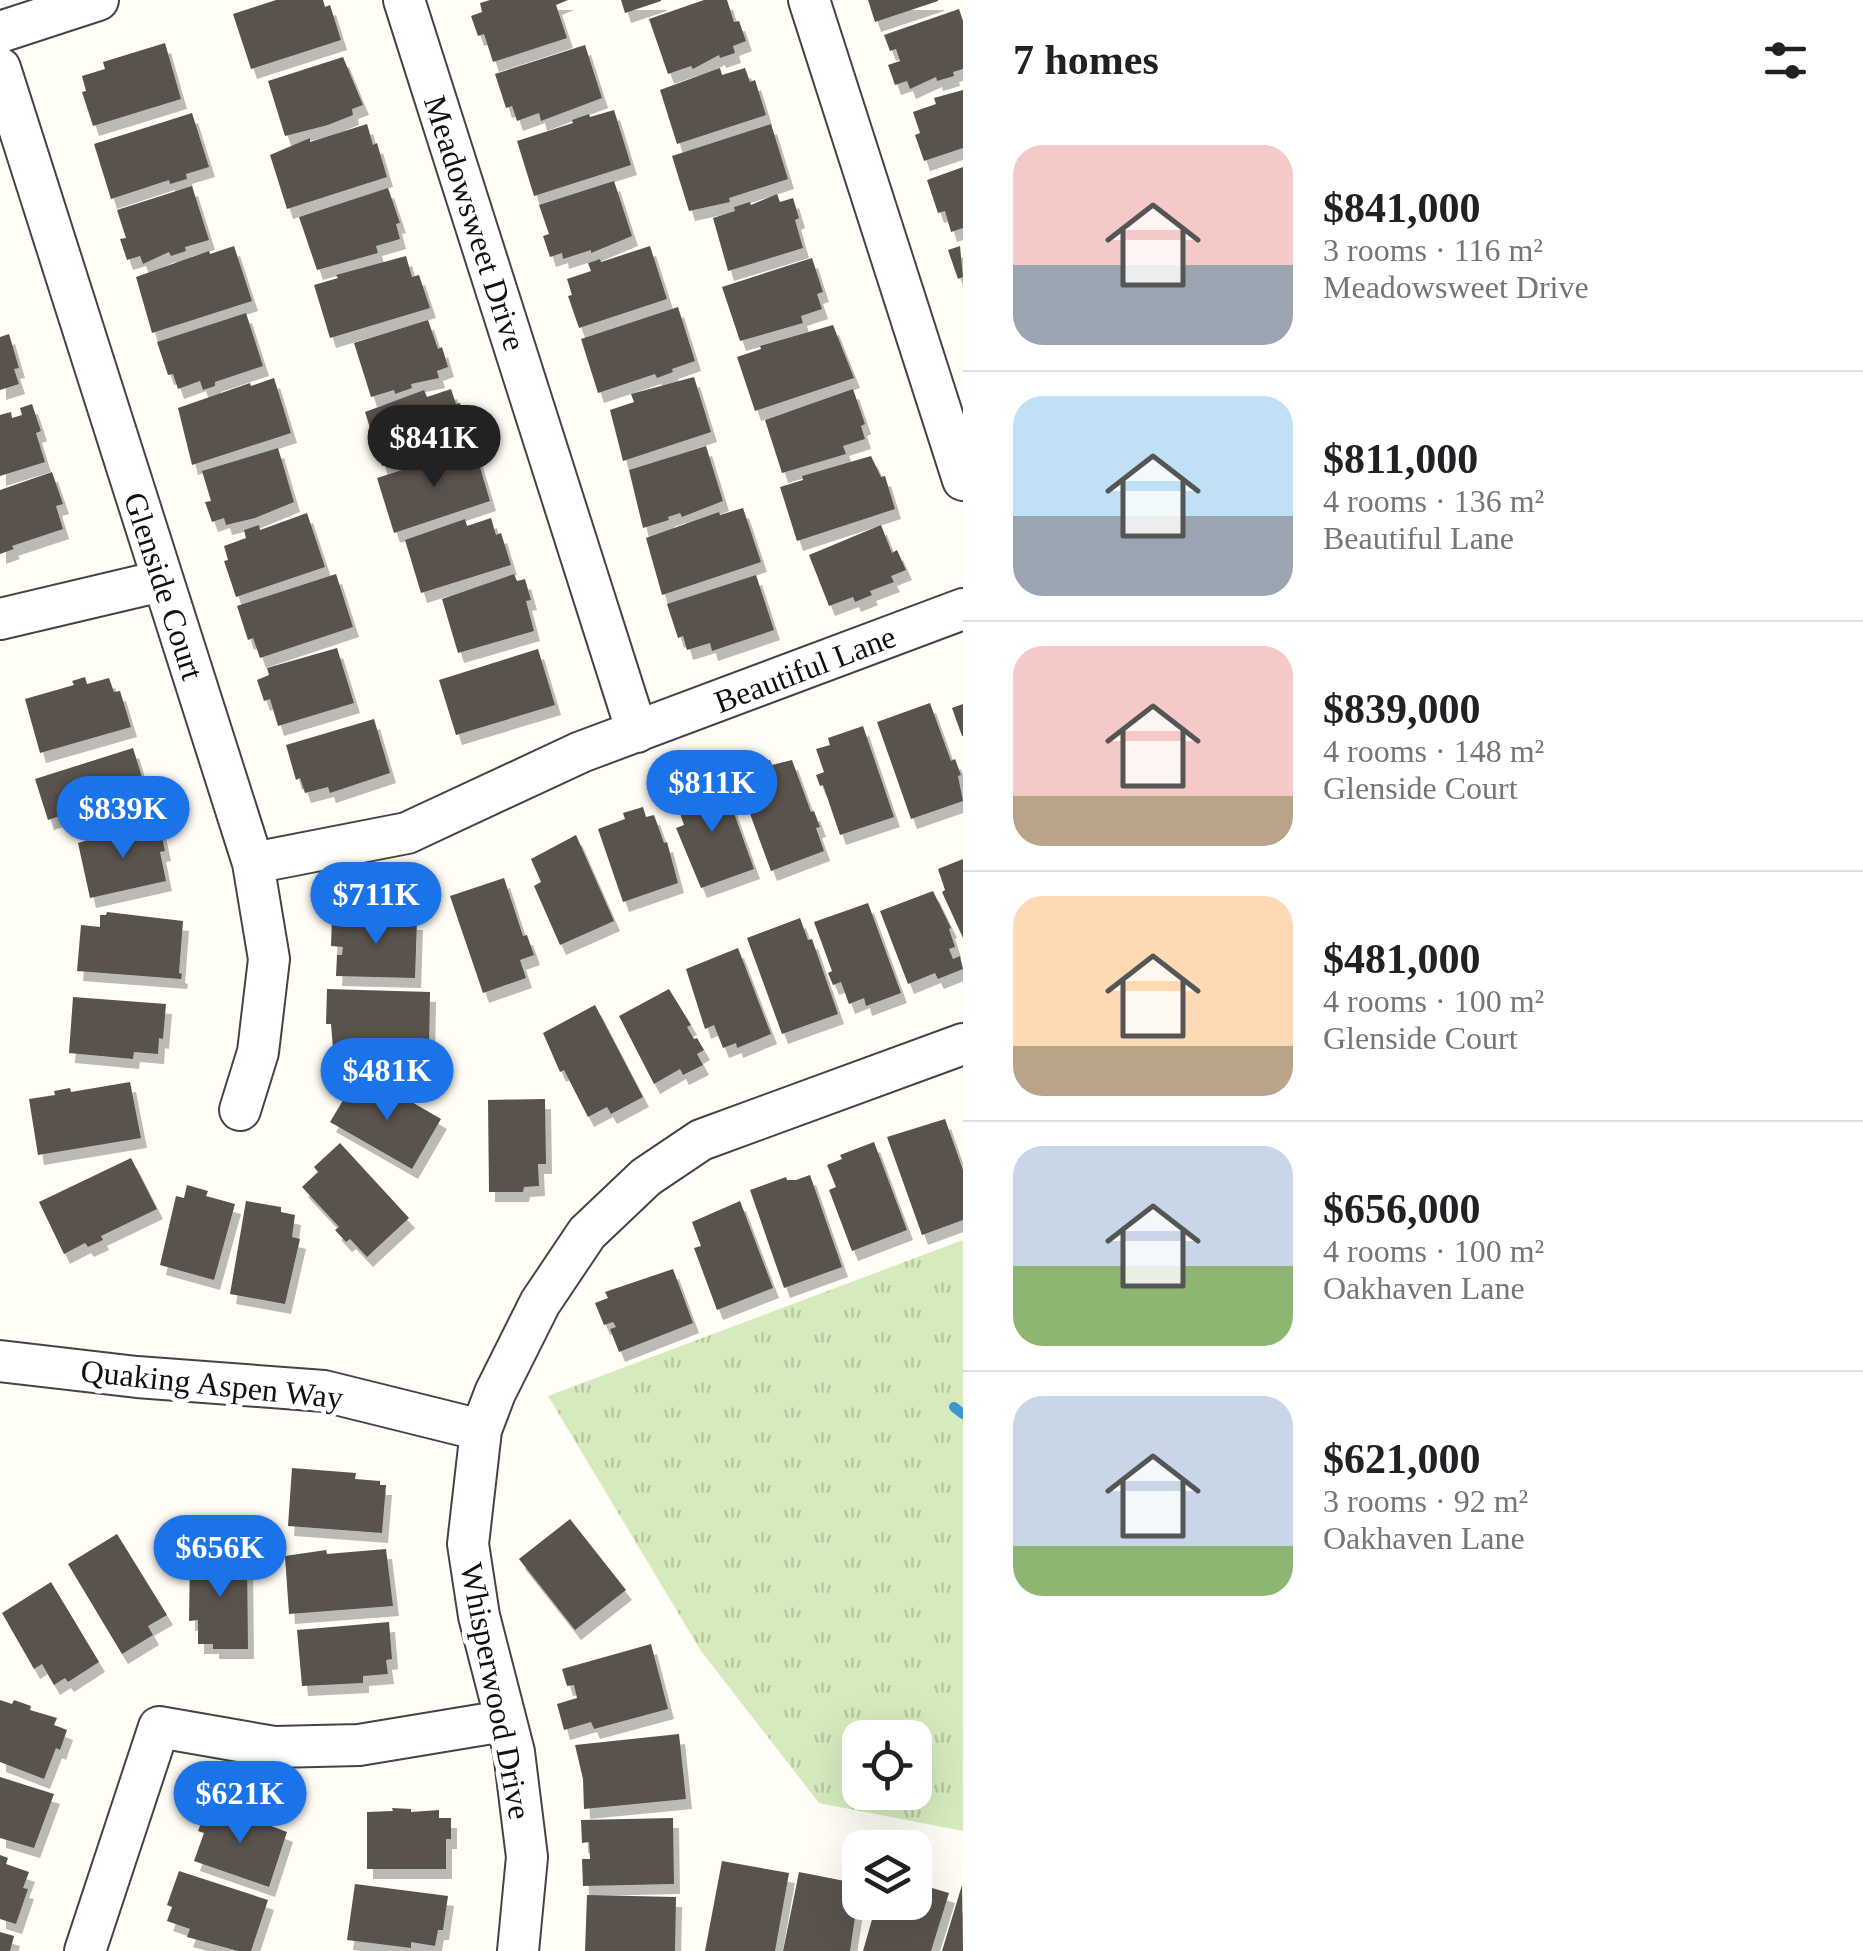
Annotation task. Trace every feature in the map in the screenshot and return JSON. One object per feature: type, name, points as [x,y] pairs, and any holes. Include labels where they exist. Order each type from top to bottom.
[{"type":"street","points":[[0,32],[98,0]]},
{"type":"street","name":"Meadowsweet Drive","points":[[404,0],[636,732]]},
{"type":"street","points":[[809,0],[963,480]]},
{"type":"street","name":"Glenside Court","points":[[0,68],[253,863],[269,959],[258,1052],[240,1110]]},
{"type":"street","points":[[0,618],[161,581]]},
{"type":"street","name":"Beautiful Lane","points":[[253,863],[407,833],[580,752],[963,610]]},
{"type":"street","name":"Whisperwood Drive","points":[[518,1951],[527,1857],[514,1752],[480,1616],[468,1544],[481,1430],[496,1392],[540,1303],[587,1233],[646,1177],[701,1140],[963,1044]]},
{"type":"street","name":"Quaking Aspen Way","points":[[0,1361],[137,1377],[324,1391],[481,1430]]},
{"type":"street","points":[[85,1951],[159,1727],[274,1747],[360,1746],[504,1721]]},
{"type":"green space","points":[[963,1240],[963,1831],[855,1810],[932,1810],[932,1720],[842,1720],[842,1807],[819,1803],[701,1651],[548,1396]]},
{"type":"building","points":[[276,0],[323,0],[325,7],[330,5],[341,40],[251,69],[233,14]]},
{"type":"building","points":[[568,0],[556,5],[567,38],[493,62],[484,34],[478,36],[471,16],[482,12],[480,3]]},
{"type":"building","points":[[621,0],[661,0],[661,1],[625,13]]},
{"type":"building","points":[[704,0],[727,0],[746,41],[733,46],[735,53],[668,74],[649,19]]},
{"type":"building","points":[[868,0],[938,0],[938,1],[875,22]]},
{"type":"building","points":[[959,9],[963,21],[963,69],[953,72],[954,76],[937,81],[936,77],[910,89],[907,81],[895,85],[888,65],[900,61],[896,49],[890,51],[884,35]]},
{"type":"building","points":[[165,43],[181,99],[93,126],[82,92],[86,91],[82,76],[105,69],[103,62]]},
{"type":"building","points":[[585,45],[602,98],[541,121],[539,113],[517,121],[512,106],[506,108],[495,74]]},
{"type":"building","points":[[343,57],[363,105],[352,109],[353,115],[328,125],[285,136],[268,81]]},
{"type":"building","points":[[720,68],[722,75],[745,68],[750,82],[755,80],[766,115],[677,144],[660,90]]},
{"type":"building","points":[[963,90],[963,148],[924,161],[915,135],[920,133],[913,112],[936,104],[934,98]]},
{"type":"building","points":[[614,110],[631,165],[534,196],[517,141],[589,114],[590,117]]},
{"type":"building","points":[[192,113],[209,167],[186,174],[187,179],[170,184],[169,180],[111,199],[94,144]]},
{"type":"building","points":[[367,124],[387,177],[287,209],[270,155],[310,138],[310,142]]},
{"type":"building","points":[[771,124],[788,179],[729,198],[730,202],[689,211],[672,156]]},
{"type":"building","points":[[963,167],[963,228],[951,232],[945,211],[938,213],[927,180]]},
{"type":"building","points":[[614,181],[632,236],[591,253],[563,259],[562,253],[550,257],[543,236],[549,234],[539,205]]},
{"type":"building","points":[[192,186],[209,240],[143,264],[140,256],[127,260],[120,239],[126,238],[117,210]]},
{"type":"building","points":[[388,188],[400,223],[396,224],[400,239],[376,246],[378,253],[317,270],[299,217]]},
{"type":"building","points":[[777,194],[780,202],[793,198],[803,248],[728,271],[713,218]]},
{"type":"building","points":[[234,246],[252,301],[152,333],[136,277]]},
{"type":"building","points":[[650,246],[667,299],[579,328],[568,296],[572,295],[567,279],[591,271],[588,263]]},
{"type":"building","points":[[960,246],[963,277],[958,279],[948,250]]},
{"type":"building","points":[[406,256],[412,277],[419,275],[430,308],[330,338],[314,285]]},
{"type":"building","points":[[812,258],[823,292],[817,294],[822,309],[801,316],[803,323],[740,341],[722,287]]},
{"type":"building","points":[[678,307],[695,361],[657,378],[655,374],[598,393],[581,339]]},
{"type":"building","points":[[246,313],[263,366],[203,390],[200,381],[178,389],[173,374],[168,375],[157,342]]},
{"type":"building","points":[[428,320],[448,367],[437,371],[439,378],[411,384],[412,388],[395,394],[394,390],[371,397],[354,343]]},
{"type":"building","points":[[833,325],[854,378],[755,411],[737,357],[761,349],[760,346]]},
{"type":"building","points":[[9,334],[19,368],[14,369],[19,384],[0,390],[0,337]]},
{"type":"building","points":[[694,377],[711,432],[623,461],[610,410],[634,402],[631,394]]},
{"type":"building","points":[[274,378],[291,433],[192,465],[178,408]]},
{"type":"building","points":[[451,389],[471,437],[382,466],[365,412],[424,390],[427,397]]},
{"type":"building","points":[[853,389],[865,424],[861,426],[865,439],[843,446],[846,454],[782,473],[765,420]]},
{"type":"building","points":[[32,404],[45,462],[0,476],[0,415],[22,415],[20,408]]},
{"type":"building","points":[[706,446],[723,501],[643,528],[629,470]]},
{"type":"building","points":[[474,447],[490,501],[394,533],[377,478]]},
{"type":"building","points":[[278,448],[294,502],[255,518],[226,525],[224,518],[212,522],[205,502],[211,501],[202,471]]},
{"type":"building","points":[[871,456],[881,477],[885,476],[895,509],[797,541],[780,487],[803,480],[802,476]]},
{"type":"building","points":[[52,472],[63,504],[56,506],[63,529],[12,546],[14,549],[0,554],[0,490]]},
{"type":"building","points":[[743,508],[761,562],[662,595],[646,538],[719,512],[720,515]]},
{"type":"building","points":[[307,513],[325,567],[236,597],[224,561],[228,560],[224,546],[246,538],[244,530],[259,525],[260,530]]},
{"type":"building","points":[[491,518],[496,535],[501,533],[511,565],[421,593],[405,540],[465,519],[467,526]]},
{"type":"building","points":[[881,525],[892,553],[897,550],[906,570],[891,576],[894,582],[870,591],[872,595],[829,606],[809,555]]},
{"type":"building","points":[[336,574],[353,627],[260,658],[253,638],[248,640],[237,606]]},
{"type":"building","points":[[514,574],[517,581],[525,579],[534,631],[458,653],[442,599]]},
{"type":"building","points":[[756,575],[774,630],[712,651],[710,643],[687,650],[683,636],[678,638],[667,604]]},
{"type":"building","points":[[337,648],[354,703],[278,726],[270,699],[264,701],[257,680],[269,675],[267,668]]},
{"type":"building","points":[[538,649],[555,705],[456,735],[439,680]]},
{"type":"building","points":[[85,677],[87,684],[109,678],[114,692],[120,691],[131,727],[40,753],[25,699],[74,685],[72,681]]},
{"type":"building","points":[[930,703],[951,761],[955,759],[961,775],[958,776],[963,801],[911,819],[877,722]]},
{"type":"building","points":[[963,704],[963,736],[962,736],[952,708]]},
{"type":"building","points":[[374,719],[390,773],[330,793],[328,787],[305,793],[300,778],[296,780],[286,745]]},
{"type":"building","points":[[863,726],[894,817],[840,835],[816,775],[824,772],[816,749],[830,745],[828,738]]},
{"type":"building","points":[[133,748],[150,803],[92,820],[93,825],[77,830],[76,826],[70,828],[66,814],[48,820],[35,779]]},
{"type":"building","points":[[770,760],[772,765],[792,760],[820,827],[816,828],[824,851],[771,871],[735,773]]},
{"type":"building","points":[[722,780],[754,869],[701,888],[676,828],[684,825],[676,802],[690,797],[688,792]]},
{"type":"building","points":[[643,807],[646,817],[654,815],[664,843],[667,842],[678,883],[623,902],[598,829],[625,819],[623,813]]},
{"type":"building","points":[[159,823],[166,881],[90,898],[78,843],[119,831],[120,834],[138,829],[139,835],[149,833],[147,826]]},
{"type":"building","points":[[576,835],[614,921],[560,945],[534,886],[541,882],[531,859]]},
{"type":"building","points":[[963,859],[963,938],[942,892],[945,890],[938,869]]},
{"type":"building","points":[[504,878],[523,936],[527,935],[534,955],[520,960],[526,978],[483,993],[450,896]]},
{"type":"building","points":[[933,891],[951,928],[955,947],[949,949],[953,959],[960,956],[963,969],[938,979],[935,973],[908,984],[880,911]]},
{"type":"building","points":[[868,903],[901,993],[866,1006],[864,998],[849,1004],[841,982],[833,985],[828,973],[832,971],[814,922]]},
{"type":"building","points":[[107,912],[183,921],[181,979],[77,971],[81,925],[100,927],[100,915]]},
{"type":"building","points":[[372,914],[390,914],[390,920],[417,920],[415,978],[336,976],[337,955],[342,955],[343,947],[331,946],[332,917],[343,917],[343,925],[354,926],[355,919],[372,920]]},
{"type":"building","points":[[800,918],[808,940],[812,939],[838,1014],[782,1034],[747,938]]},
{"type":"building","points":[[738,948],[771,1034],[737,1048],[736,1043],[723,1048],[714,1025],[705,1029],[686,969]]},
{"type":"building","points":[[327,989],[430,992],[429,1050],[387,1053],[333,1049],[331,1024],[326,1024]]},
{"type":"building","points":[[669,989],[691,1025],[687,1027],[704,1050],[697,1054],[703,1065],[683,1075],[680,1069],[654,1084],[619,1016]]},
{"type":"building","points":[[73,997],[166,1004],[158,1054],[134,1052],[133,1059],[69,1053]]},
{"type":"building","points":[[595,1005],[643,1097],[611,1114],[607,1107],[588,1117],[564,1070],[560,1072],[543,1033]]},
{"type":"building","points":[[360,1081],[382,1094],[386,1087],[441,1119],[412,1169],[330,1122],[348,1092],[352,1094]]},
{"type":"building","points":[[130,1082],[141,1138],[38,1155],[29,1099],[70,1088],[71,1092]]},
{"type":"building","points":[[545,1099],[546,1164],[538,1164],[539,1186],[524,1187],[523,1192],[489,1192],[488,1100]]},
{"type":"building","points":[[945,1119],[963,1170],[963,1220],[922,1235],[887,1137]]},
{"type":"building","points":[[874,1142],[907,1230],[852,1251],[829,1190],[836,1187],[827,1165],[842,1159],[840,1155]]},
{"type":"building","points":[[340,1143],[409,1218],[367,1257],[350,1239],[346,1242],[335,1230],[339,1227],[302,1187],[318,1172],[314,1167]]},
{"type":"building","points":[[131,1158],[157,1209],[101,1236],[103,1240],[88,1247],[85,1243],[64,1254],[39,1202]]},
{"type":"building","points":[[810,1175],[842,1267],[784,1288],[750,1190],[786,1177],[796,1180]]},
{"type":"building","points":[[187,1185],[208,1191],[206,1196],[235,1204],[214,1280],[160,1265],[176,1196],[184,1198]]},
{"type":"building","points":[[246,1201],[281,1207],[281,1212],[295,1215],[292,1237],[300,1239],[285,1304],[230,1294]]},
{"type":"building","points":[[740,1201],[773,1288],[717,1310],[694,1248],[701,1246],[692,1222]]},
{"type":"building","points":[[673,1269],[693,1323],[619,1352],[610,1329],[616,1327],[613,1322],[604,1325],[595,1303],[608,1298],[605,1292]]},
{"type":"building","points":[[292,1468],[356,1473],[355,1479],[386,1485],[382,1533],[288,1526]]},
{"type":"building","points":[[570,1519],[626,1590],[575,1630],[519,1559]]},
{"type":"building","points":[[117,1534],[167,1615],[148,1626],[153,1635],[122,1654],[68,1564]]},
{"type":"building","points":[[386,1549],[393,1606],[289,1614],[285,1556],[326,1550],[327,1554]]},
{"type":"building","points":[[190,1555],[247,1555],[248,1649],[213,1649],[213,1644],[198,1644],[198,1620],[189,1621]]},
{"type":"building","points":[[51,1582],[99,1662],[68,1682],[65,1678],[54,1685],[42,1664],[34,1669],[2,1613]]},
{"type":"building","points":[[389,1622],[392,1659],[386,1660],[388,1674],[363,1676],[363,1683],[302,1686],[297,1630]]},
{"type":"building","points":[[651,1644],[668,1709],[594,1729],[591,1722],[564,1730],[557,1704],[577,1698],[574,1685],[567,1686],[562,1669]]},
{"type":"building","points":[[0,1700],[31,1706],[30,1710],[57,1718],[54,1725],[67,1730],[44,1779],[0,1762]]},
{"type":"building","points":[[679,1734],[686,1799],[584,1809],[583,1779],[575,1745]]},
{"type":"building","points":[[0,1777],[54,1794],[34,1848],[0,1838]]},
{"type":"building","points":[[208,1804],[219,1808],[217,1816],[226,1819],[229,1810],[287,1832],[269,1887],[194,1861],[204,1833],[198,1831]]},
{"type":"building","points":[[392,1808],[411,1812],[439,1810],[439,1818],[451,1818],[446,1869],[367,1869],[367,1812],[393,1811]]},
{"type":"building","points":[[673,1818],[674,1884],[583,1886],[582,1859],[590,1859],[589,1842],[582,1843],[581,1820]]},
{"type":"building","points":[[0,1855],[8,1858],[6,1864],[29,1872],[23,1888],[28,1889],[16,1924],[0,1919]]},
{"type":"building","points":[[722,1861],[789,1873],[775,1951],[705,1951]]},
{"type":"building","points":[[179,1871],[268,1900],[251,1951],[187,1937],[190,1929],[167,1921],[172,1907],[167,1905]]},
{"type":"building","points":[[799,1872],[842,1880],[842,1920],[855,1920],[850,1951],[783,1951]]},
{"type":"building","points":[[355,1884],[448,1896],[443,1930],[438,1930],[435,1946],[411,1942],[411,1948],[347,1940]]},
{"type":"building","points":[[962,1885],[963,1951],[942,1951]]},
{"type":"building","points":[[932,1888],[949,1893],[931,1951],[863,1951],[872,1920],[932,1920]]},
{"type":"building","points":[[587,1895],[676,1897],[675,1951],[585,1951]]},
{"type":"building","points":[[0,1932],[14,1936],[10,1951],[0,1951]]},
{"type":"waterway","points":[[954,1407],[963,1414]]}]
